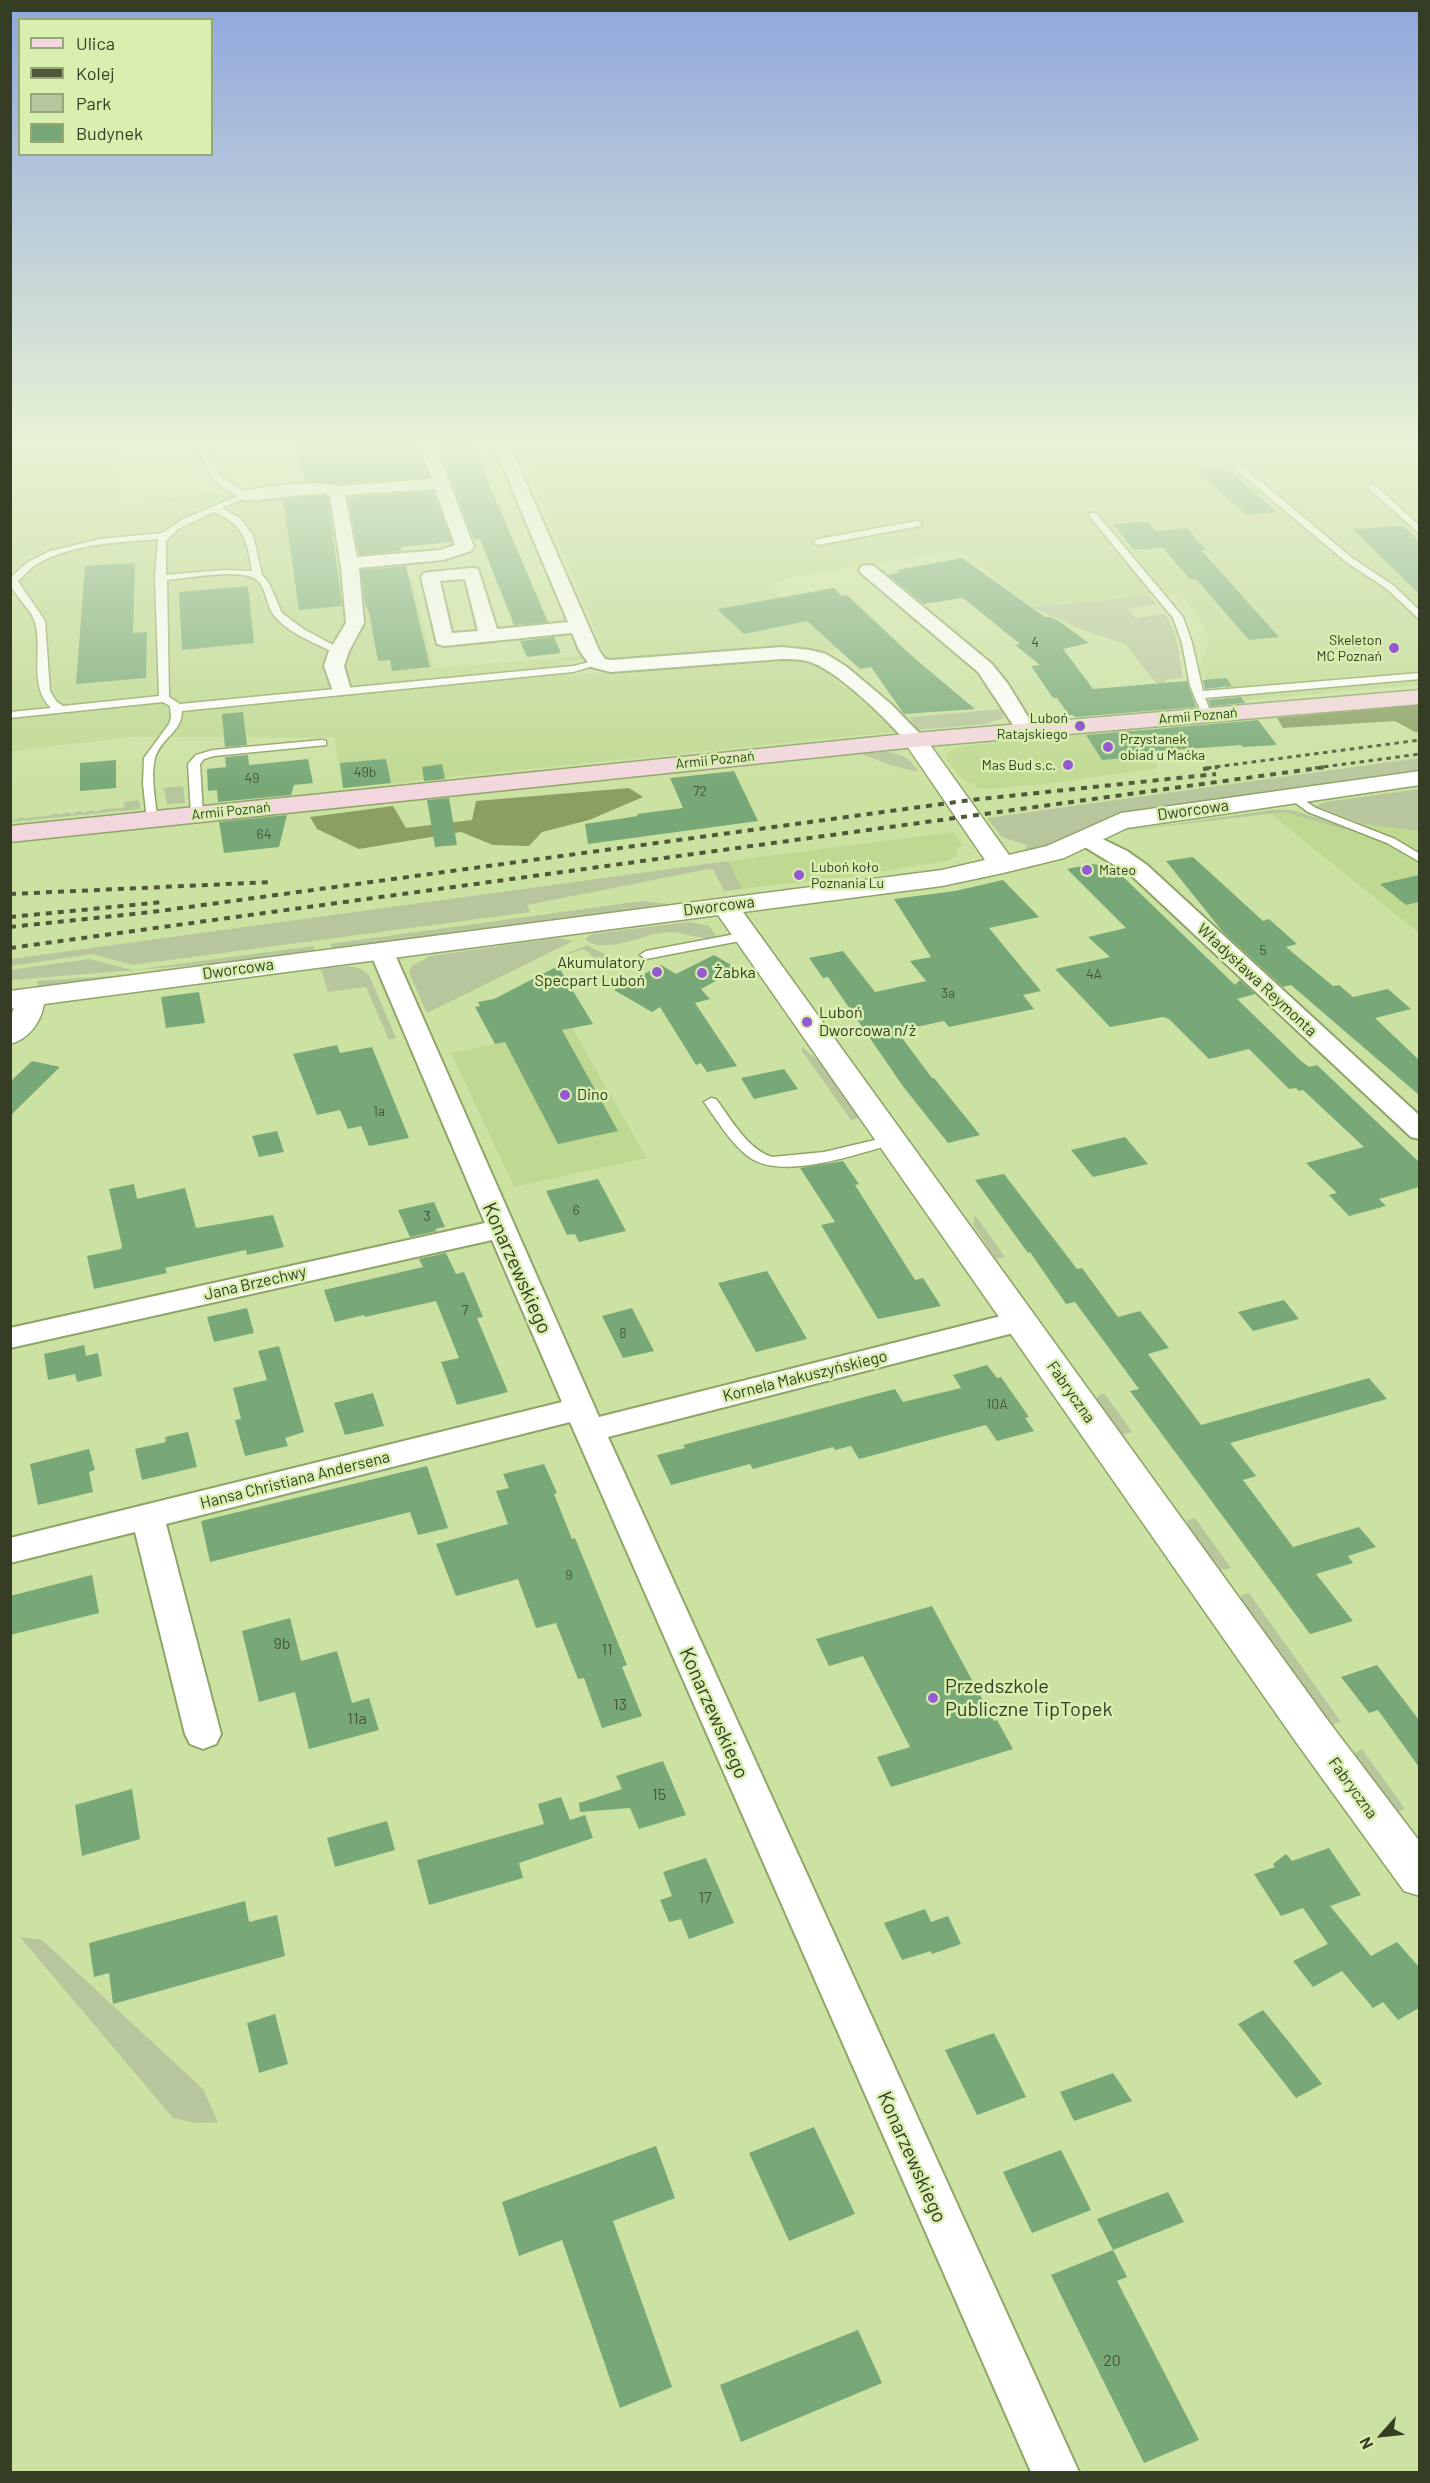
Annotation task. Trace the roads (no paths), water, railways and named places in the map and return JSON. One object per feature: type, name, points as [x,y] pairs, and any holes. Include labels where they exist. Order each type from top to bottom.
[{"type":"main road","name":"Armii Poznań","points":[[10,834],[1026,730],[1202,705],[1419,697]]},
{"type":"street","points":[[341,690],[334,666],[339,651],[356,623],[348,560]]},
{"type":"street","points":[[349,563],[386,560]]},
{"type":"street","points":[[550,560],[594,657],[611,666],[782,653],[808,655],[828,663],[905,726],[1003,865]]},
{"type":"street","points":[[868,570],[985,668],[998,684],[1026,730]]},
{"type":"street","points":[[489,636],[579,627]]},
{"type":"street","name":"Dworcowa","points":[[21,999],[942,878],[1055,852],[1120,821],[1419,778]]},
{"type":"street","name":"Władysława Reymonta","points":[[1086,838],[1139,870],[1419,1131]]},
{"type":"street","name":"Fabryczna","points":[[724,905],[1311,1730],[1419,1878]]},
{"type":"street","name":"Konarzewskiego","points":[[381,950],[583,1420],[972,2293],[1055,2472]]},
{"type":"street","points":[[10,1035],[27,1017],[21,999]]},
{"type":"street","name":"Jana Brzechwy","points":[[10,1338],[500,1229]]},
{"type":"street","name":"Kornela Makuszyńskiego","points":[[583,1420],[1021,1322]]},
{"type":"street","name":"Hansa Christiana Andersena","points":[[10,1551],[148,1517],[583,1420]]},
{"type":"street","points":[[148,1517],[203,1734]]},
{"type":"lane","points":[[39,560],[26,567],[12,582],[40,621],[45,691],[52,703],[60,709]]},
{"type":"lane","points":[[160,560],[164,699]]},
{"type":"lane","points":[[253,560],[257,576]]},
{"type":"lane","points":[[1130,560],[1178,617],[1187,643],[1202,705],[1419,676]]},
{"type":"lane","points":[[1349,560],[1390,587],[1419,616]]},
{"type":"lane","points":[[160,578],[224,573],[257,576],[263,580],[281,617],[339,651]]},
{"type":"lane","points":[[177,708],[341,690],[573,669],[594,657]]},
{"type":"lane","points":[[13,714],[164,699],[175,704],[177,708],[175,724],[149,758],[151,819]]},
{"type":"lane","points":[[197,814],[194,764],[200,757],[213,753],[322,743]]},
{"type":"lane","points":[[1293,796],[1304,806],[1391,841],[1419,859]]},
{"type":"lane","points":[[645,955],[746,936]]},
{"type":"lane","points":[[711,1102],[755,1155],[771,1162],[789,1163],[892,1140]]},
{"type":"railway","points":[[1207,768],[1420,740]]},
{"type":"railway","points":[[1315,768],[1420,754]]},
{"type":"railway","points":[[1203,769],[1218,767]]},
{"type":"railway","points":[[10,948],[1326,767]]},
{"type":"railway","points":[[10,927],[152,912],[971,800],[1216,774]]},
{"type":"railway","points":[[10,894],[272,882]]},
{"type":"railway","points":[[10,917],[163,902]]},
{"type":"place","name":"Skeleton MC Poznań","points":[[1394,648]]},
{"type":"place","name":"Luboń Ratajskiego","points":[[1080,726]]},
{"type":"place","name":"Przystanek obiad u Maćka","points":[[1108,747]]},
{"type":"place","name":"Mas Bud s.c.","points":[[1068,765]]},
{"type":"place","name":"Mateo","points":[[1087,870]]},
{"type":"place","name":"Luboń koło Poznania Lu","points":[[799,875]]},
{"type":"place","name":"Akumulatory Specpart Luboń","points":[[657,972]]},
{"type":"place","name":"Żabka","points":[[702,973]]},
{"type":"place","name":"Luboń Dworcowa n/ż","points":[[807,1022]]},
{"type":"place","name":"Dino","points":[[565,1095]]},
{"type":"place","name":"Przedszkole Publiczne TipTopek","points":[[933,1698]]}]
